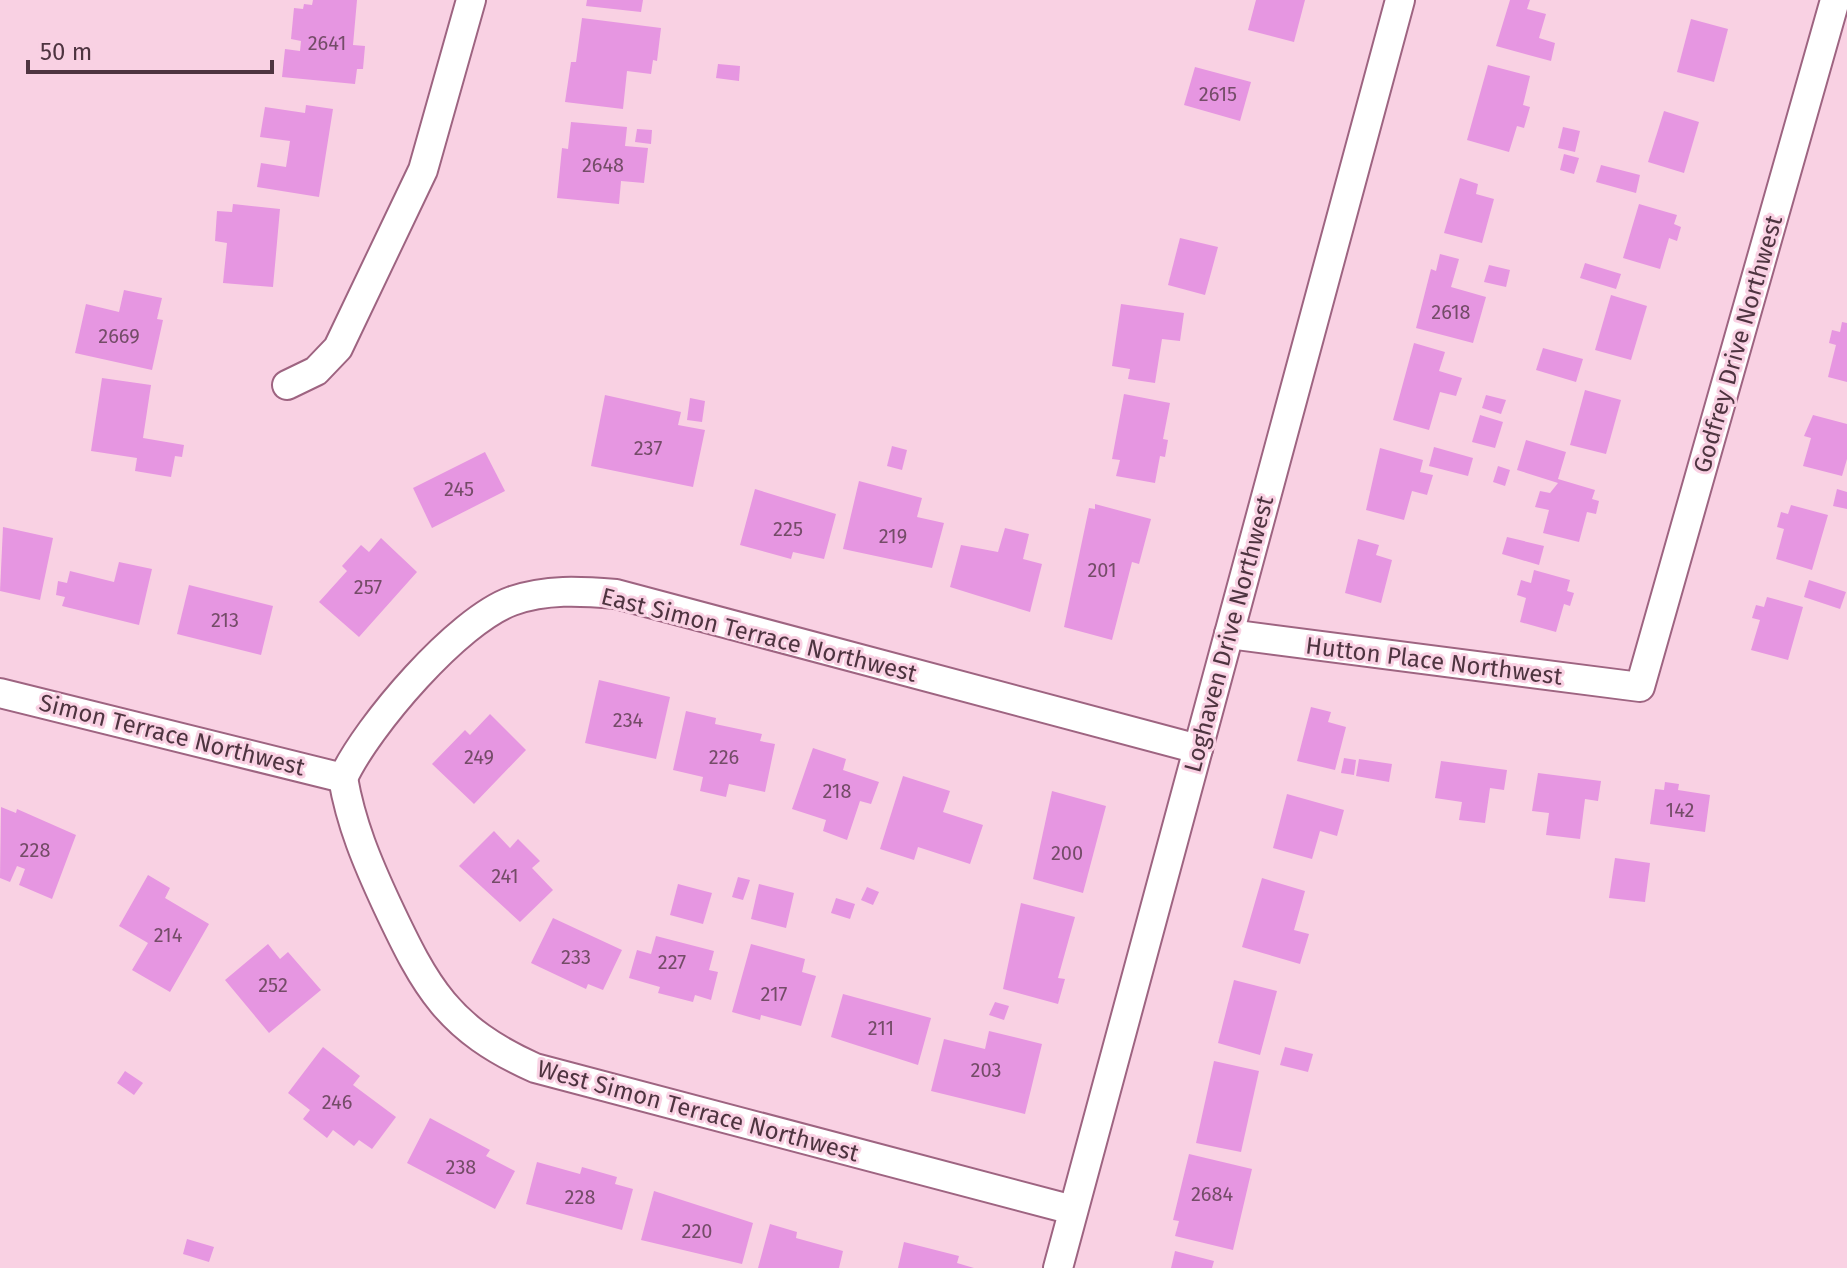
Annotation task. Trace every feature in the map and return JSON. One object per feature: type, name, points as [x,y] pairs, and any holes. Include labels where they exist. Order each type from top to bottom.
[{"type":"street","points":[[287,385],[316,371],[338,348],[423,170],[471,0]]},
{"type":"street","name":"Loghaven Drive Northwest","points":[[1058,1268],[1400,0]]},
{"type":"street","name":"Godfrey Drive Northwest","points":[[1640,687],[1835,0]]},
{"type":"street","name":"East Simon Terrace Northwest","points":[[343,778],[373,726],[478,619],[509,602],[541,593],[577,591],[616,594],[1198,749]]},
{"type":"street","name":"Hutton Place Northwest","points":[[1229,634],[1640,687]]},
{"type":"street","name":"Simon Terrace Northwest","points":[[0,693],[343,778]]},
{"type":"street","name":"West Simon Terrace Northwest","points":[[343,778],[356,837],[419,972],[444,1006],[484,1042],[535,1068],[1073,1210]]},
{"type":"building","points":[[313,0],[357,0],[353,45],[365,46],[363,69],[357,69],[355,84],[282,77],[285,49],[300,51],[301,41],[291,39],[294,8],[303,9],[304,4],[312,5]]},
{"type":"building","points":[[587,0],[643,0],[641,12],[586,6]]},
{"type":"building","points":[[1256,0],[1305,0],[1294,42],[1248,30]]},
{"type":"building","points":[[1510,0],[1530,0],[1527,9],[1546,14],[1539,38],[1555,43],[1551,61],[1496,46]]},
{"type":"building","points":[[582,18],[661,28],[657,61],[653,60],[651,74],[627,71],[623,109],[565,102],[571,62],[576,62]]},
{"type":"building","points":[[1691,19],[1728,29],[1714,82],[1677,72]]},
{"type":"building","points":[[718,64],[740,66],[739,81],[716,78]]},
{"type":"building","points":[[1488,65],[1530,76],[1523,105],[1530,107],[1524,128],[1517,126],[1509,152],[1467,140]]},
{"type":"building","points":[[1195,67],[1251,82],[1240,121],[1184,105]]},
{"type":"building","points":[[306,105],[333,109],[319,197],[257,187],[261,163],[286,167],[290,141],[260,137],[265,107],[305,113]]},
{"type":"building","points":[[1664,111],[1699,122],[1684,173],[1648,162]]},
{"type":"building","points":[[571,122],[627,127],[625,146],[648,148],[644,183],[621,181],[619,204],[557,198],[562,148],[568,149]]},
{"type":"building","points":[[1563,127],[1580,131],[1575,152],[1558,148]]},
{"type":"building","points":[[637,129],[652,130],[651,144],[635,142]]},
{"type":"building","points":[[1564,154],[1579,158],[1574,174],[1560,170]]},
{"type":"building","points":[[1601,165],[1640,175],[1636,193],[1596,182]]},
{"type":"building","points":[[1460,178],[1478,184],[1476,194],[1494,199],[1482,243],[1444,233]]},
{"type":"building","points":[[233,204],[280,209],[273,287],[223,283],[227,243],[215,241],[217,211],[232,212]]},
{"type":"building","points":[[1639,204],[1677,215],[1674,224],[1681,227],[1677,241],[1669,238],[1660,269],[1623,258]]},
{"type":"building","points":[[1180,238],[1218,247],[1205,295],[1168,285]]},
{"type":"building","points":[[1440,254],[1459,259],[1451,287],[1486,297],[1473,343],[1416,328],[1431,269],[1436,271]]},
{"type":"building","points":[[1585,263],[1621,274],[1616,289],[1580,278]]},
{"type":"building","points":[[1489,265],[1510,270],[1506,287],[1484,282]]},
{"type":"building","points":[[124,290],[162,298],[157,319],[163,320],[152,370],[75,353],[86,304],[119,312]]},
{"type":"building","points":[[1611,295],[1647,306],[1631,360],[1595,350]]},
{"type":"building","points":[[1121,304],[1184,313],[1180,341],[1162,339],[1155,383],[1128,379],[1130,369],[1112,366]]},
{"type":"building","points":[[1842,322],[1847,323],[1847,382],[1828,377],[1836,345],[1829,343],[1832,330],[1840,332]]},
{"type":"building","points":[[1414,343],[1445,352],[1439,371],[1462,378],[1456,396],[1440,392],[1429,430],[1393,420]]},
{"type":"building","points":[[1543,348],[1583,359],[1576,382],[1536,370]]},
{"type":"building","points":[[102,378],[151,385],[143,438],[184,445],[182,457],[175,456],[171,477],[135,471],[137,458],[91,451]]},
{"type":"building","points":[[1585,390],[1621,400],[1606,454],[1570,445]]},
{"type":"building","points":[[1124,394],[1170,403],[1163,439],[1168,440],[1165,457],[1160,456],[1155,483],[1116,476],[1120,460],[1112,459]]},
{"type":"building","points":[[605,395],[681,412],[678,425],[705,430],[693,487],[591,466]]},
{"type":"building","points":[[1486,395],[1506,400],[1501,414],[1482,408]]},
{"type":"building","points":[[690,398],[705,401],[702,422],[687,420]]},
{"type":"building","points":[[1480,415],[1503,422],[1495,448],[1472,442]]},
{"type":"building","points":[[1813,415],[1847,424],[1847,459],[1842,476],[1803,466],[1811,438],[1804,436]]},
{"type":"building","points":[[1526,440],[1566,452],[1558,479],[1595,490],[1592,499],[1599,501],[1596,514],[1587,512],[1579,542],[1543,533],[1549,510],[1535,507],[1540,491],[1550,493],[1558,483],[1517,470]]},
{"type":"building","points":[[892,446],[907,450],[902,470],[887,466]]},
{"type":"building","points":[[1434,447],[1473,458],[1468,476],[1429,466]]},
{"type":"building","points":[[1380,448],[1423,460],[1420,472],[1433,475],[1427,495],[1412,491],[1404,520],[1366,510]]},
{"type":"building","points":[[485,452],[505,491],[432,528],[413,488]]},
{"type":"building","points":[[1498,466],[1510,470],[1505,486],[1493,482]]},
{"type":"building","points":[[859,481],[922,498],[917,517],[944,523],[932,568],[843,549]]},
{"type":"building","points":[[755,489],[836,514],[824,559],[793,552],[791,559],[740,545]]},
{"type":"building","points":[[1837,489],[1847,492],[1847,509],[1833,506]]},
{"type":"building","points":[[1095,504],[1151,519],[1139,564],[1132,562],[1112,640],[1064,627],[1089,508],[1095,509]]},
{"type":"building","points":[[1791,505],[1828,515],[1812,570],[1776,559],[1784,529],[1777,527],[1781,512],[1788,514]]},
{"type":"building","points":[[3,527],[53,538],[40,600],[0,591]]},
{"type":"building","points":[[1005,528],[1029,534],[1023,559],[1042,564],[1030,612],[950,587],[961,545],[998,552]]},
{"type":"building","points":[[1507,537],[1544,546],[1539,565],[1502,554]]},
{"type":"building","points":[[381,538],[417,572],[359,637],[319,602],[347,571],[342,566],[361,545],[369,552]]},
{"type":"building","points":[[1358,539],[1379,545],[1376,555],[1392,560],[1381,603],[1345,593]]},
{"type":"building","points":[[119,562],[152,569],[139,625],[62,606],[65,597],[56,595],[58,581],[67,583],[70,571],[114,582]]},
{"type":"building","points":[[1534,570],[1570,580],[1567,591],[1574,593],[1570,606],[1564,604],[1556,632],[1520,622],[1526,598],[1517,595],[1521,580],[1531,583]]},
{"type":"building","points":[[1809,580],[1846,592],[1840,609],[1804,597]]},
{"type":"building","points":[[189,585],[273,606],[261,655],[177,634]]},
{"type":"building","points":[[1767,597],[1803,607],[1788,660],[1751,650],[1760,620],[1752,618],[1756,605],[1764,607]]},
{"type":"building","points":[[599,680],[670,697],[656,759],[585,743]]},
{"type":"building","points":[[1311,707],[1331,712],[1328,722],[1346,727],[1335,770],[1297,761]]},
{"type":"building","points":[[686,711],[716,718],[715,724],[762,734],[760,741],[775,744],[765,792],[729,784],[726,797],[700,791],[703,777],[673,770]]},
{"type":"building","points":[[490,714],[526,750],[474,804],[432,764],[465,730],[470,735]]},
{"type":"building","points":[[813,748],[846,759],[843,770],[879,782],[871,804],[860,801],[847,840],[823,831],[826,820],[792,809]]},
{"type":"building","points":[[1344,758],[1356,760],[1354,775],[1341,773]]},
{"type":"building","points":[[1359,759],[1392,764],[1389,782],[1356,776]]},
{"type":"building","points":[[1441,761],[1507,770],[1504,790],[1490,788],[1485,823],[1459,820],[1462,802],[1435,798]]},
{"type":"building","points":[[1538,773],[1601,781],[1598,801],[1585,799],[1580,839],[1546,835],[1549,813],[1532,811]]},
{"type":"building","points":[[903,776],[950,791],[943,812],[983,825],[970,864],[918,847],[914,860],[880,849]]},
{"type":"building","points":[[1665,782],[1679,784],[1678,790],[1710,795],[1705,832],[1650,824],[1655,789],[1664,790]]},
{"type":"building","points":[[1052,791],[1106,806],[1083,893],[1033,879]]},
{"type":"building","points":[[1287,794],[1344,810],[1337,836],[1320,831],[1312,859],[1273,848]]},
{"type":"building","points":[[1,807],[16,813],[17,809],[76,835],[52,899],[19,885],[25,869],[17,866],[10,882],[0,878]]},
{"type":"building","points":[[494,831],[510,848],[518,839],[540,861],[532,868],[553,890],[520,922],[459,866]]},
{"type":"building","points":[[1615,858],[1650,863],[1645,902],[1609,898]]},
{"type":"building","points":[[148,875],[170,888],[165,898],[209,924],[170,992],[132,970],[148,943],[119,926]]},
{"type":"building","points":[[738,877],[750,880],[743,900],[732,897]]},
{"type":"building","points":[[1262,878],[1305,891],[1294,930],[1309,934],[1300,964],[1242,947]]},
{"type":"building","points":[[678,884],[712,893],[703,924],[670,915]]},
{"type":"building","points":[[759,884],[794,893],[786,928],[751,919]]},
{"type":"building","points":[[867,887],[879,892],[873,905],[861,900]]},
{"type":"building","points":[[836,898],[855,904],[850,919],[831,913]]},
{"type":"building","points":[[1021,903],[1075,917],[1058,978],[1065,979],[1058,1004],[1003,989]]},
{"type":"building","points":[[553,918],[622,950],[603,990],[588,984],[586,989],[531,963]]},
{"type":"building","points":[[656,936],[714,951],[709,970],[718,972],[711,1000],[695,995],[693,1002],[658,993],[660,987],[629,978],[637,950],[651,954]]},
{"type":"building","points":[[268,944],[280,959],[288,952],[321,990],[269,1033],[225,980]]},
{"type":"building","points":[[751,944],[805,959],[802,972],[816,976],[801,1026],[761,1015],[760,1020],[732,1012]]},
{"type":"building","points":[[1234,980],[1277,991],[1260,1055],[1218,1043]]},
{"type":"building","points":[[843,994],[931,1018],[918,1065],[831,1037]]},
{"type":"building","points":[[995,1002],[1009,1006],[1004,1020],[989,1015]]},
{"type":"building","points":[[989,1031],[1042,1044],[1025,1114],[931,1091],[944,1039],[985,1049]]},
{"type":"building","points":[[323,1047],[360,1076],[353,1085],[396,1117],[372,1149],[359,1140],[354,1146],[333,1130],[327,1138],[303,1119],[310,1110],[288,1093]]},
{"type":"building","points":[[1285,1047],[1313,1054],[1308,1072],[1280,1065]]},
{"type":"building","points":[[1214,1061],[1259,1071],[1241,1152],[1196,1143]]},
{"type":"building","points":[[125,1071],[143,1083],[134,1095],[117,1083]]},
{"type":"building","points":[[430,1118],[490,1150],[486,1156],[515,1171],[495,1209],[407,1163]]},
{"type":"building","points":[[1189,1154],[1252,1169],[1233,1250],[1175,1236],[1179,1221],[1173,1220]]},
{"type":"building","points":[[537,1162],[580,1174],[582,1167],[617,1177],[615,1184],[633,1189],[622,1230],[526,1204]]},
{"type":"building","points":[[654,1191],[753,1223],[742,1264],[641,1240]]},
{"type":"building","points":[[770,1224],[797,1232],[796,1238],[843,1251],[839,1268],[758,1268]]},
{"type":"building","points":[[187,1239],[214,1247],[209,1262],[183,1254]]},
{"type":"building","points":[[904,1242],[959,1256],[957,1263],[974,1268],[898,1268]]},
{"type":"building","points":[[1175,1251],[1214,1261],[1212,1268],[1171,1268]]}]
